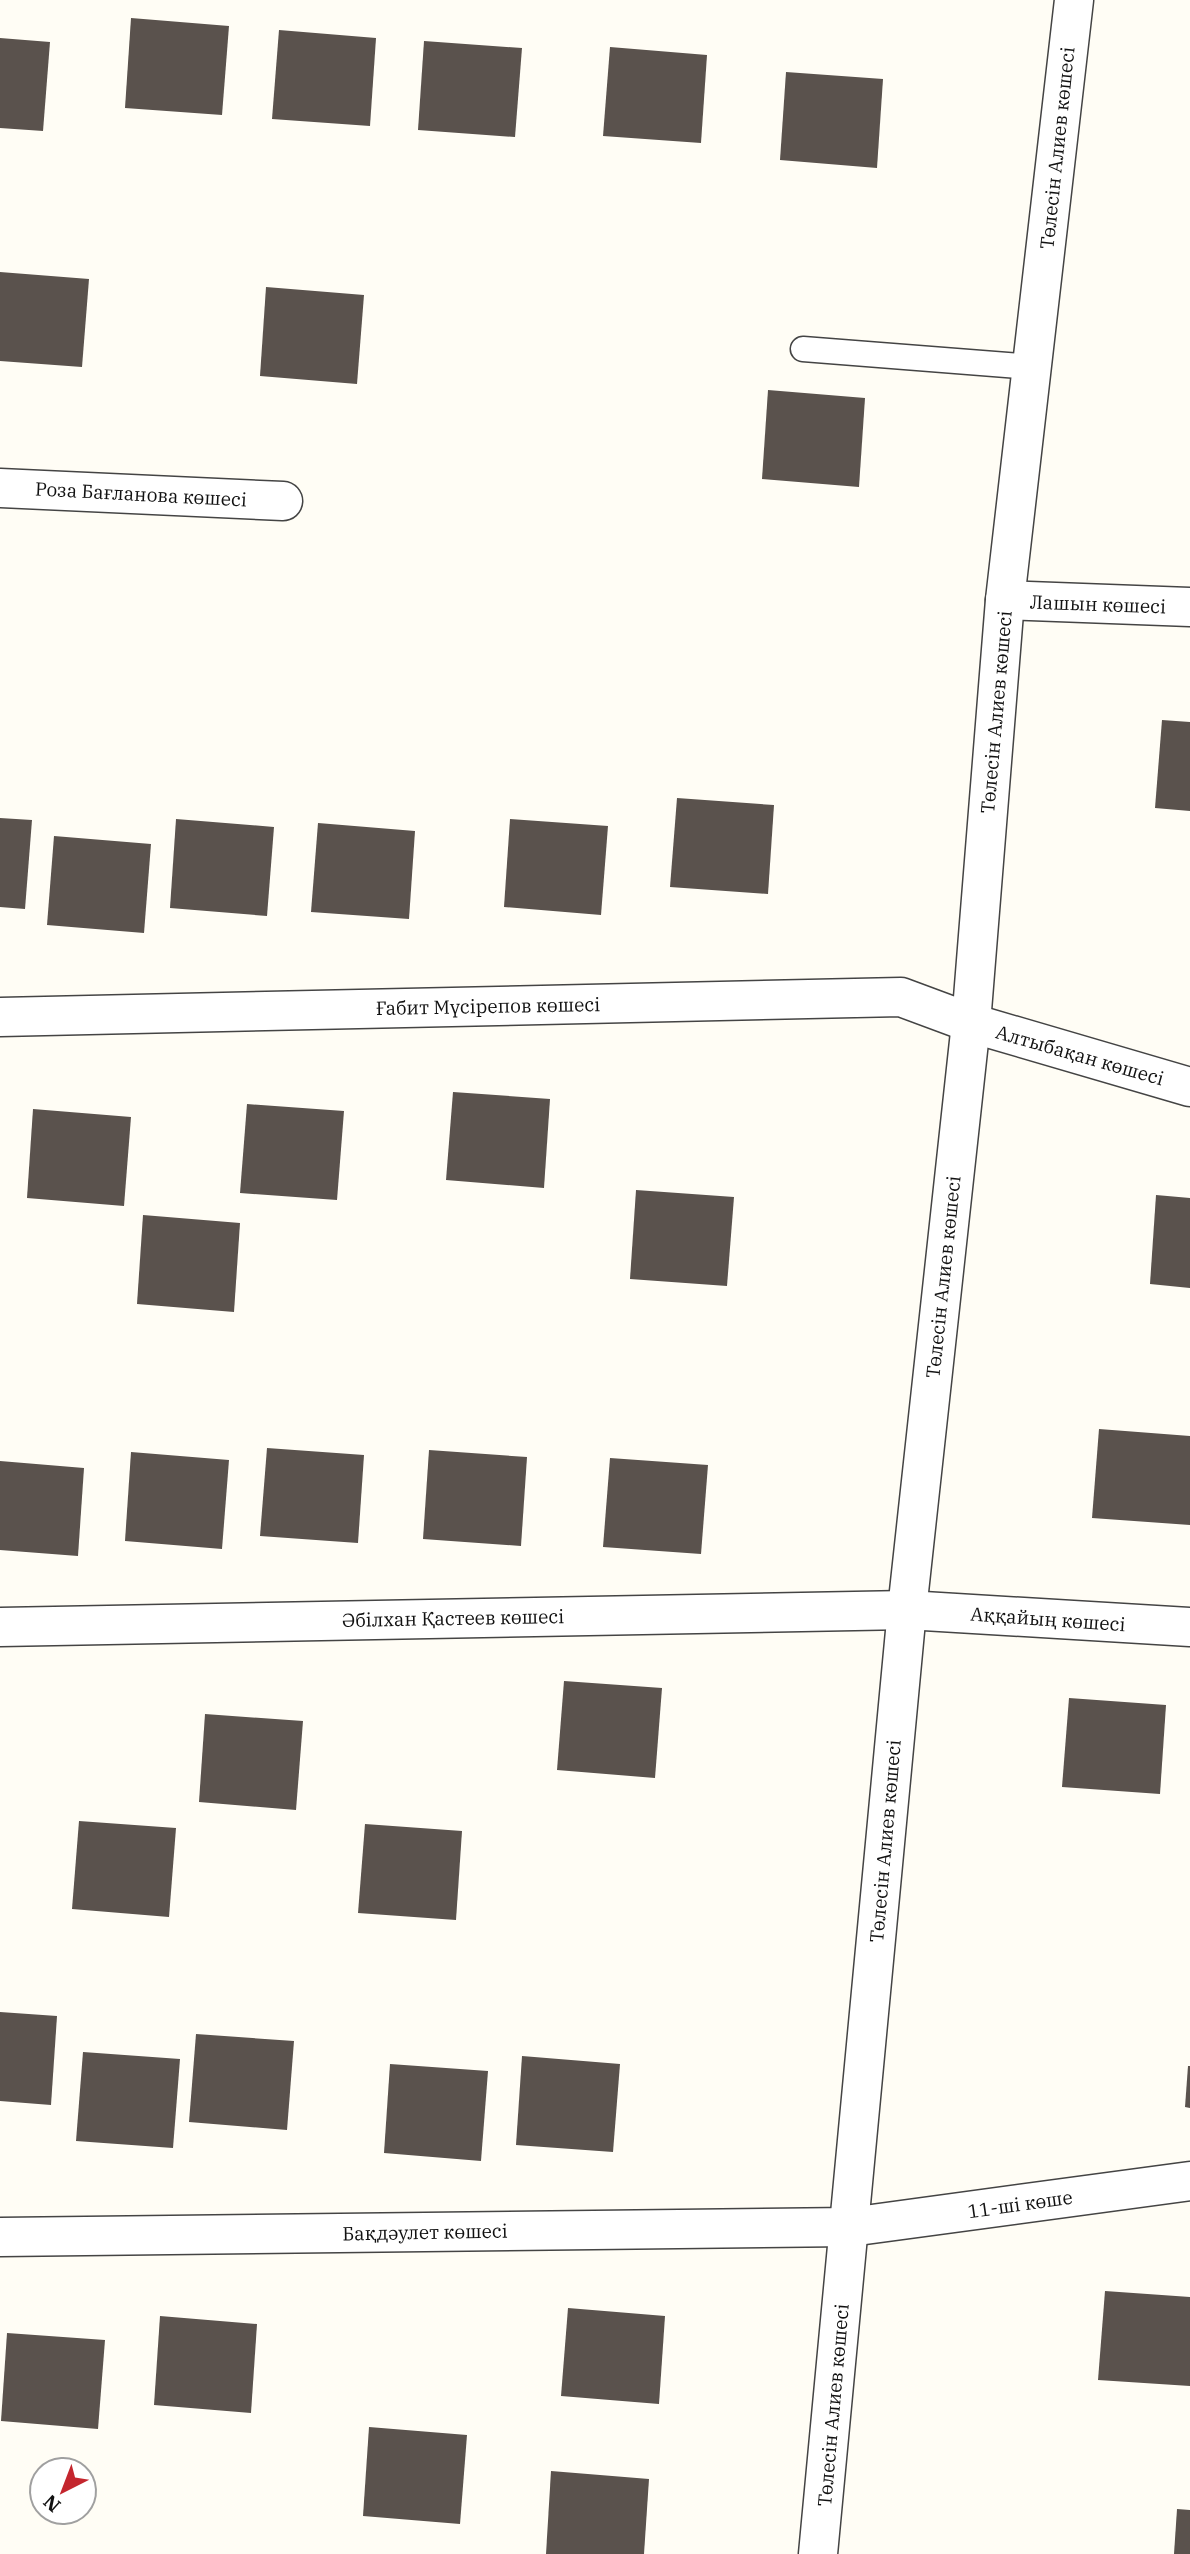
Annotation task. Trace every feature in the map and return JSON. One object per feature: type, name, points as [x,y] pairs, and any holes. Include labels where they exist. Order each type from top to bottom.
[{"type":"street","name":"Төлесін Алиев көшесі","points":[[818,2554],[907,1610],[971,1023],[1005,600],[1074,0]]},
{"type":"street","name":"Роза Бағланова көшесi","points":[[0,488],[283,501]]},
{"type":"street","name":"Лашын көшесі","points":[[1005,600],[1190,607]]},
{"type":"street","name":"Ғабит Мүсірепов көшесi","points":[[0,1017],[901,997],[971,1023]]},
{"type":"street","name":"Алтыбақан көшесі","points":[[971,1023],[1190,1087]]},
{"type":"street","name":"Әбілхан Қастеев көшесi","points":[[0,1627],[907,1610]]},
{"type":"street","name":"Аққайың көшесі","points":[[907,1610],[1190,1627]]},
{"type":"street","name":"11-ші көше","points":[[849,2227],[1190,2181]]},
{"type":"street","name":"Бақдәулет көшесi","points":[[0,2236],[849,2227]]},
{"type":"lane","points":[[803,349],[1032,367]]},
{"type":"building","points":[[131,18],[229,26],[222,115],[125,108]]},
{"type":"building","points":[[279,30],[376,38],[370,126],[272,119]]},
{"type":"building","points":[[0,38],[50,42],[43,131],[0,128]]},
{"type":"building","points":[[424,41],[522,48],[515,137],[418,130]]},
{"type":"building","points":[[610,47],[707,55],[701,143],[603,136]]},
{"type":"building","points":[[786,72],[883,79],[877,168],[780,160]]},
{"type":"building","points":[[0,272],[89,279],[82,367],[0,361]]},
{"type":"building","points":[[266,287],[364,295],[357,384],[260,376]]},
{"type":"building","points":[[768,390],[865,398],[859,487],[762,479]]},
{"type":"building","points":[[1162,720],[1190,722],[1190,811],[1155,808]]},
{"type":"building","points":[[677,798],[774,805],[768,894],[670,887]]},
{"type":"building","points":[[0,818],[32,820],[25,909],[0,907]]},
{"type":"building","points":[[176,819],[274,827],[267,916],[170,908]]},
{"type":"building","points":[[510,819],[608,826],[601,915],[504,907]]},
{"type":"building","points":[[318,823],[415,831],[409,919],[311,912]]},
{"type":"building","points":[[54,836],[151,844],[144,933],[47,925]]},
{"type":"building","points":[[453,1092],[550,1099],[544,1188],[446,1180]]},
{"type":"building","points":[[247,1104],[344,1111],[337,1200],[240,1193]]},
{"type":"building","points":[[33,1109],[131,1117],[124,1206],[27,1198]]},
{"type":"building","points":[[636,1190],[734,1197],[727,1286],[630,1279]]},
{"type":"building","points":[[1156,1195],[1190,1198],[1190,1288],[1150,1284]]},
{"type":"building","points":[[143,1215],[240,1223],[234,1312],[137,1304]]},
{"type":"building","points":[[1099,1429],[1190,1436],[1190,1525],[1092,1518]]},
{"type":"building","points":[[267,1448],[364,1455],[358,1543],[260,1536]]},
{"type":"building","points":[[429,1450],[527,1457],[521,1546],[423,1539]]},
{"type":"building","points":[[131,1452],[229,1460],[222,1549],[125,1541]]},
{"type":"building","points":[[610,1458],[708,1465],[701,1554],[603,1547]]},
{"type":"building","points":[[0,1461],[84,1468],[78,1556],[0,1550]]},
{"type":"building","points":[[564,1681],[662,1688],[655,1778],[557,1770]]},
{"type":"building","points":[[1069,1698],[1166,1705],[1160,1794],[1062,1787]]},
{"type":"building","points":[[205,1714],[303,1721],[296,1810],[199,1802]]},
{"type":"building","points":[[79,1821],[176,1828],[169,1917],[72,1909]]},
{"type":"building","points":[[365,1824],[462,1831],[456,1920],[358,1913]]},
{"type":"building","points":[[0,2012],[57,2016],[51,2105],[0,2101]]},
{"type":"building","points":[[196,2034],[294,2041],[287,2130],[189,2122]]},
{"type":"building","points":[[83,2052],[180,2059],[173,2148],[76,2141]]},
{"type":"building","points":[[522,2056],[620,2064],[613,2152],[516,2145]]},
{"type":"building","points":[[390,2064],[488,2071],[481,2161],[384,2153]]},
{"type":"building","points":[[1190,2066],[1190,2108],[1185,2107]]},
{"type":"building","points":[[1105,2291],[1190,2297],[1190,2386],[1098,2380]]},
{"type":"building","points":[[568,2308],[665,2316],[659,2404],[561,2396]]},
{"type":"building","points":[[160,2316],[257,2324],[251,2413],[154,2405]]},
{"type":"building","points":[[7,2333],[105,2340],[98,2429],[1,2421]]},
{"type":"building","points":[[369,2427],[467,2435],[460,2524],[363,2516]]},
{"type":"building","points":[[551,2471],[649,2479],[644,2554],[546,2554]]},
{"type":"building","points":[[1177,2509],[1190,2510],[1190,2554],[1174,2554]]}]
